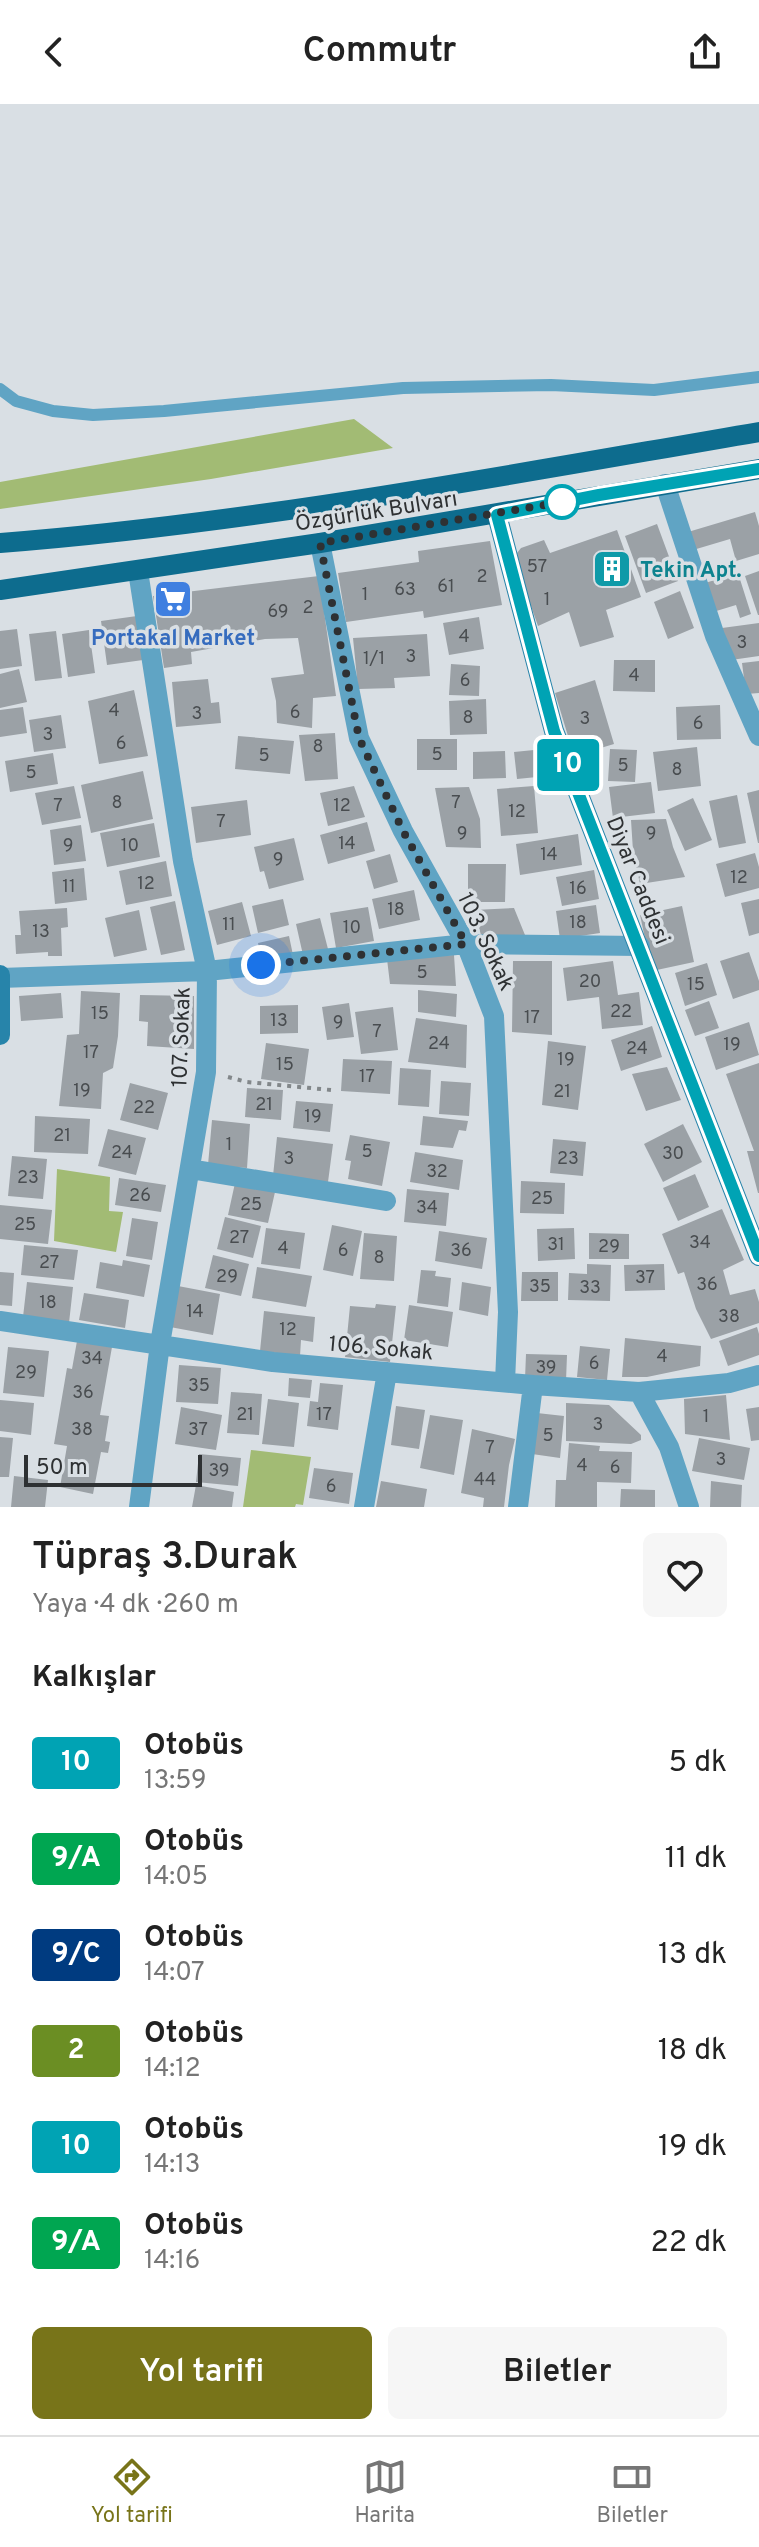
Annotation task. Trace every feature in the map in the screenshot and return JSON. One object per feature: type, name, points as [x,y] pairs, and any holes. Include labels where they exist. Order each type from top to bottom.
[{"type":"main road","name":"Özgürlük Bulvarı","points":[[0,543],[165,528],[759,432]]},
{"type":"main road","name":"Özgürlük Bulvarı","points":[[0,590],[497,515],[759,469]]},
{"type":"street","points":[[665,484],[715,636],[759,736]]},
{"type":"street","name":"Diyar Caddesi","points":[[497,515],[554,731],[759,1256]]},
{"type":"street","name":"103. Sokak","points":[[320,543],[359,738],[403,831],[466,944],[494,1016],[508,1312],[505,1382]]},
{"type":"street","name":"107. Sokak","points":[[138,571],[183,861],[207,971],[206,1072],[160,1344],[139,1507]]},
{"type":"street","points":[[0,1035],[0,977],[207,971],[466,944],[640,946]]},
{"type":"street","points":[[190,1169],[386,1201]]},
{"type":"street","name":"106. Sokak","points":[[0,1321],[273,1362],[533,1385],[639,1392],[729,1383],[759,1375]]},
{"type":"street","points":[[364,1507],[387,1372]]},
{"type":"street","points":[[518,1507],[533,1385]]},
{"type":"street","points":[[639,1392],[669,1447],[689,1507]]},
{"type":"lane","points":[[0,389],[16,401],[53,411],[93,415],[403,388],[551,385],[654,390],[759,377]]},
{"type":"path","points":[[206,1072],[247,1082],[331,1090]]},
{"type":"green space","points":[[354,419],[393,448],[211,479],[0,509],[0,482]]},
{"type":"green space","points":[[57,1169],[110,1177],[109,1211],[123,1212],[116,1252],[54,1241]]},
{"type":"green space","points":[[251,1450],[311,1457],[303,1505],[243,1507]]},
{"type":"building","points":[[755,512],[759,526],[759,554],[736,561],[730,539],[693,550],[688,532]]},
{"type":"building","points":[[657,524],[678,581],[646,593],[625,536]]},
{"type":"building","points":[[617,530],[641,597],[606,610],[614,637],[580,647],[569,612],[538,626],[524,586],[517,553],[521,548],[544,540],[550,553]]},
{"type":"building","points":[[490,541],[502,605],[424,618],[423,611],[346,622],[338,573],[419,562],[418,551]]},
{"type":"building","points":[[759,571],[759,615],[758,615],[745,576]]},
{"type":"building","points":[[738,573],[751,614],[740,618],[736,605],[713,612],[705,583]]},
{"type":"building","points":[[319,576],[336,696],[313,698],[312,728],[277,723],[271,678],[304,674],[298,638],[265,639],[191,652],[192,664],[164,668],[153,596]]},
{"type":"building","points":[[680,591],[694,628],[668,639],[654,602]]},
{"type":"building","points":[[137,616],[143,660],[107,665],[101,621]]},
{"type":"building","points":[[479,617],[484,649],[449,655],[443,623]]},
{"type":"building","points":[[759,623],[759,656],[731,660],[722,628]]},
{"type":"building","points":[[17,629],[22,666],[0,669],[0,631]]},
{"type":"building","points":[[89,630],[95,673],[68,677],[62,634]]},
{"type":"building","points":[[56,631],[62,678],[35,681],[29,634]]},
{"type":"building","points":[[427,634],[430,676],[394,678],[395,688],[358,689],[353,638]]},
{"type":"building","points":[[614,660],[655,660],[655,692],[613,691]]},
{"type":"building","points":[[759,661],[759,693],[746,694],[742,663]]},
{"type":"building","points":[[451,664],[480,666],[479,696],[449,695]]},
{"type":"building","points":[[19,669],[27,702],[0,708],[0,674]]},
{"type":"building","points":[[208,679],[211,703],[219,702],[221,723],[176,727],[172,682]]},
{"type":"building","points":[[595,680],[614,744],[574,756],[555,693]]},
{"type":"building","points":[[134,690],[148,756],[99,764],[88,701]]},
{"type":"building","points":[[486,699],[487,734],[450,735],[449,701]]},
{"type":"building","points":[[720,705],[721,739],[677,740],[676,707]]},
{"type":"building","points":[[23,707],[27,733],[0,737],[0,710]]},
{"type":"building","points":[[61,715],[66,748],[34,752],[29,720]]},
{"type":"building","points":[[335,733],[338,779],[305,781],[299,735]]},
{"type":"building","points":[[238,736],[294,741],[290,774],[235,769]]},
{"type":"building","points":[[417,739],[457,739],[457,770],[417,770]]},
{"type":"building","points":[[697,747],[701,786],[658,791],[653,752]]},
{"type":"building","points":[[554,748],[557,775],[517,779],[514,752]]},
{"type":"building","points":[[610,749],[637,750],[635,782],[608,781]]},
{"type":"building","points":[[505,751],[506,778],[473,779],[473,752]]},
{"type":"building","points":[[53,753],[58,784],[10,792],[5,761]]},
{"type":"building","points":[[143,771],[153,819],[91,833],[81,785]]},
{"type":"building","points":[[651,782],[655,813],[613,818],[609,787]]},
{"type":"building","points":[[74,786],[81,818],[42,825],[35,793]]},
{"type":"building","points":[[354,786],[365,817],[328,826],[320,793]]},
{"type":"building","points":[[534,786],[538,833],[501,836],[497,789]]},
{"type":"building","points":[[469,787],[480,819],[481,848],[446,847],[435,788]]},
{"type":"building","points":[[759,790],[759,843],[758,843],[747,793]]},
{"type":"building","points":[[737,795],[746,843],[719,848],[709,801]]},
{"type":"building","points":[[693,798],[712,840],[685,851],[667,810]]},
{"type":"building","points":[[247,800],[251,835],[196,843],[191,807]]},
{"type":"building","points":[[666,819],[685,877],[640,884],[631,820]]},
{"type":"building","points":[[367,822],[375,851],[328,864],[320,835]]},
{"type":"building","points":[[154,823],[160,857],[107,867],[100,833]]},
{"type":"building","points":[[81,825],[86,861],[54,865],[50,830]]},
{"type":"building","points":[[578,834],[582,865],[520,875],[516,844]]},
{"type":"building","points":[[294,838],[304,880],[269,889],[264,871],[260,872],[254,847]]},
{"type":"building","points":[[755,853],[759,888],[725,897],[716,864]]},
{"type":"building","points":[[390,854],[398,882],[374,889],[366,861]]},
{"type":"building","points":[[166,861],[172,896],[126,905],[119,871]]},
{"type":"building","points":[[468,864],[506,864],[505,902],[468,902]]},
{"type":"building","points":[[84,868],[87,900],[55,904],[52,872]]},
{"type":"building","points":[[594,870],[599,899],[562,906],[556,877]]},
{"type":"building","points":[[414,890],[420,920],[379,929],[372,899]]},
{"type":"building","points":[[283,899],[289,925],[258,933],[252,906]]},
{"type":"building","points":[[759,899],[759,933],[749,936],[741,903]]},
{"type":"building","points":[[175,901],[185,950],[161,955],[150,907]]},
{"type":"building","points":[[242,902],[251,936],[217,945],[208,911]]},
{"type":"building","points":[[596,905],[600,933],[560,939],[556,911]]},
{"type":"building","points":[[682,906],[694,962],[652,971],[640,915]]},
{"type":"building","points":[[368,907],[374,941],[336,948],[330,913]]},
{"type":"building","points":[[67,908],[68,927],[61,928],[62,956],[48,956],[48,952],[16,954],[15,935],[21,935],[19,911]]},
{"type":"building","points":[[514,908],[525,935],[481,935],[474,910]]},
{"type":"building","points":[[139,910],[147,950],[114,957],[105,918]]},
{"type":"building","points":[[320,918],[328,949],[303,955],[296,924]]},
{"type":"building","points":[[289,936],[293,955],[262,962],[258,943]]},
{"type":"building","points":[[749,952],[759,990],[733,999],[720,961]]},
{"type":"building","points":[[454,955],[456,986],[390,984],[387,959]]},
{"type":"building","points":[[513,961],[552,961],[552,1035],[512,1032]]},
{"type":"building","points":[[613,961],[618,995],[639,992],[643,1025],[602,1029],[599,997],[567,1001],[563,968]]},
{"type":"building","points":[[707,963],[717,995],[685,1006],[675,973]]},
{"type":"building","points":[[418,990],[457,994],[456,1017],[418,1012]]},
{"type":"building","points":[[81,991],[120,993],[113,1068],[103,1073],[101,1109],[59,1106],[67,1035],[79,1034]]},
{"type":"building","points":[[61,993],[63,1018],[21,1021],[19,996]]},
{"type":"building","points":[[140,995],[194,996],[194,1049],[147,1046],[148,1022],[139,1021]]},
{"type":"building","points":[[709,1001],[719,1028],[695,1036],[685,1010]]},
{"type":"building","points":[[349,1003],[354,1037],[327,1040],[322,1007]]},
{"type":"building","points":[[298,1005],[298,1033],[260,1034],[260,1006]]},
{"type":"building","points":[[393,1007],[398,1050],[361,1054],[355,1012]]},
{"type":"building","points":[[416,1018],[467,1025],[466,1068],[408,1062]]},
{"type":"building","points":[[749,1022],[759,1055],[716,1070],[705,1037]]},
{"type":"building","points":[[652,1026],[662,1057],[621,1071],[611,1040]]},
{"type":"building","points":[[548,1041],[586,1046],[578,1110],[542,1105]]},
{"type":"building","points":[[266,1043],[309,1049],[304,1085],[261,1079]]},
{"type":"building","points":[[343,1059],[392,1061],[390,1094],[341,1091]]},
{"type":"building","points":[[759,1063],[758,1193],[747,1151],[754,1151],[726,1074]]},
{"type":"building","points":[[667,1067],[681,1100],[646,1111],[632,1074]]},
{"type":"building","points":[[400,1068],[431,1070],[429,1107],[398,1105]]},
{"type":"building","points":[[441,1081],[471,1083],[469,1116],[439,1114]]},
{"type":"building","points":[[130,1083],[168,1093],[158,1130],[120,1120]]},
{"type":"building","points":[[247,1088],[283,1090],[281,1120],[245,1117]]},
{"type":"building","points":[[296,1101],[333,1104],[330,1132],[293,1128]]},
{"type":"building","points":[[35,1116],[90,1119],[88,1154],[34,1152]]},
{"type":"building","points":[[423,1116],[468,1121],[466,1131],[459,1130],[453,1148],[420,1145]]},
{"type":"building","points":[[212,1120],[250,1124],[247,1168],[208,1165]]},
{"type":"building","points":[[683,1124],[702,1162],[663,1182],[644,1144]]},
{"type":"building","points":[[108,1129],[146,1138],[136,1175],[98,1166]]},
{"type":"building","points":[[350,1135],[390,1142],[382,1186],[348,1179],[351,1161],[345,1160]]},
{"type":"building","points":[[277,1137],[333,1144],[328,1182],[273,1176]]},
{"type":"building","points":[[553,1139],[586,1142],[583,1176],[550,1173]]},
{"type":"building","points":[[415,1152],[463,1160],[459,1190],[410,1182]]},
{"type":"building","points":[[12,1156],[47,1159],[43,1199],[8,1196]]},
{"type":"building","points":[[695,1174],[709,1207],[678,1221],[663,1188]]},
{"type":"building","points":[[119,1178],[166,1185],[161,1212],[115,1205]]},
{"type":"building","points":[[521,1181],[565,1183],[564,1214],[520,1213]]},
{"type":"building","points":[[235,1183],[275,1192],[268,1223],[228,1215]]},
{"type":"building","points":[[407,1189],[449,1193],[446,1226],[404,1222]]},
{"type":"building","points":[[0,1205],[52,1210],[48,1244],[0,1239]]},
{"type":"building","points":[[722,1209],[744,1260],[723,1270],[730,1295],[755,1289],[759,1302],[759,1323],[711,1339],[696,1309],[684,1272],[678,1274],[662,1234]]},
{"type":"building","points":[[225,1217],[261,1226],[253,1258],[217,1249]]},
{"type":"building","points":[[132,1218],[158,1222],[152,1260],[126,1256]]},
{"type":"building","points":[[332,1225],[362,1231],[353,1276],[323,1270]]},
{"type":"building","points":[[266,1228],[305,1233],[300,1269],[261,1264]]},
{"type":"building","points":[[574,1228],[575,1259],[538,1261],[537,1229]]},
{"type":"building","points":[[439,1231],[487,1238],[482,1269],[435,1261]]},
{"type":"building","points":[[364,1233],[397,1236],[394,1281],[360,1279]]},
{"type":"building","points":[[589,1233],[629,1234],[629,1259],[589,1259]]},
{"type":"building","points":[[24,1245],[78,1250],[74,1280],[21,1275]]},
{"type":"building","points":[[213,1255],[249,1264],[241,1296],[205,1288]]},
{"type":"building","points":[[123,1260],[150,1265],[144,1297],[96,1288],[100,1262],[122,1266]]},
{"type":"building","points":[[587,1264],[611,1265],[610,1301],[568,1300],[569,1273],[587,1274]]},
{"type":"building","points":[[664,1264],[665,1290],[625,1291],[624,1265]]},
{"type":"building","points":[[257,1267],[312,1276],[306,1307],[252,1298]]},
{"type":"building","points":[[421,1270],[436,1271],[435,1276],[451,1278],[448,1307],[417,1303]]},
{"type":"building","points":[[0,1272],[14,1273],[12,1306],[0,1305]]},
{"type":"building","points":[[522,1272],[558,1272],[558,1301],[521,1301]]},
{"type":"building","points":[[27,1282],[73,1287],[69,1323],[23,1317]]},
{"type":"building","points":[[462,1282],[491,1287],[488,1316],[459,1310]]},
{"type":"building","points":[[178,1286],[220,1294],[213,1335],[170,1327]]},
{"type":"building","points":[[84,1293],[129,1300],[125,1328],[79,1320]]},
{"type":"building","points":[[376,1304],[396,1306],[390,1362],[345,1357],[350,1306],[375,1308]]},
{"type":"building","points":[[409,1305],[453,1312],[448,1347],[404,1340]]},
{"type":"building","points":[[264,1311],[315,1317],[313,1342],[301,1340],[300,1356],[260,1351]]},
{"type":"building","points":[[757,1327],[759,1355],[728,1366],[719,1341]]},
{"type":"building","points":[[625,1338],[701,1346],[700,1366],[647,1377],[622,1377]]},
{"type":"building","points":[[77,1341],[112,1347],[100,1415],[109,1416],[105,1441],[110,1442],[108,1453],[101,1452],[93,1494],[60,1487],[67,1446],[54,1444],[67,1368],[72,1369]]},
{"type":"building","points":[[580,1346],[610,1349],[607,1380],[577,1377]]},
{"type":"building","points":[[8,1347],[49,1351],[44,1397],[3,1393]]},
{"type":"building","points":[[526,1354],[567,1355],[566,1381],[525,1379]]},
{"type":"building","points":[[179,1365],[221,1368],[218,1404],[176,1402]]},
{"type":"building","points":[[289,1378],[312,1380],[310,1398],[288,1396]]},
{"type":"building","points":[[320,1383],[343,1385],[338,1430],[307,1426],[310,1401],[318,1402]]},
{"type":"building","points":[[231,1392],[262,1394],[259,1435],[227,1433]]},
{"type":"building","points":[[726,1395],[730,1440],[685,1434],[684,1399]]},
{"type":"building","points":[[268,1399],[299,1403],[294,1447],[262,1444]]},
{"type":"building","points":[[0,1400],[34,1403],[31,1435],[0,1431]]},
{"type":"building","points":[[566,1403],[609,1405],[641,1435],[641,1440],[631,1444],[566,1441]]},
{"type":"building","points":[[396,1406],[425,1410],[419,1449],[391,1445]]},
{"type":"building","points":[[181,1407],[222,1415],[216,1450],[175,1444]]},
{"type":"building","points":[[759,1407],[759,1440],[751,1441],[746,1409]]},
{"type":"building","points":[[537,1413],[564,1416],[560,1458],[532,1454]]},
{"type":"building","points":[[430,1415],[463,1420],[454,1475],[420,1468]]},
{"type":"building","points":[[472,1429],[515,1439],[504,1507],[483,1507],[484,1498],[461,1493]]},
{"type":"building","points":[[0,1437],[13,1438],[9,1477],[0,1477]]},
{"type":"building","points":[[699,1438],[750,1448],[744,1480],[692,1471]]},
{"type":"building","points":[[569,1443],[600,1446],[599,1451],[632,1452],[631,1483],[597,1482],[597,1507],[555,1507],[556,1480],[566,1480]]},
{"type":"building","points":[[199,1454],[241,1458],[238,1486],[196,1482]]},
{"type":"building","points":[[314,1468],[353,1473],[349,1504],[309,1498]]},
{"type":"building","points":[[14,1476],[48,1480],[45,1507],[11,1507]]},
{"type":"building","points":[[381,1481],[427,1489],[424,1507],[376,1507]]},
{"type":"building","points":[[711,1481],[742,1485],[741,1507],[710,1507]]},
{"type":"building","points":[[196,1485],[234,1492],[232,1507],[192,1507]]},
{"type":"building","points":[[621,1489],[655,1490],[655,1507],[620,1507]]},
{"type":"bus line","name":"10","points":[[759,469],[497,515],[554,731],[759,1256]]},
{"type":"place","name":"Tekin Apt.","points":[[612,569]]},
{"type":"place","name":"Portakal Market","points":[[173,599]]},
{"type":"route","points":[[261,965],[466,944],[403,831],[359,738],[320,543],[574,500],[562,502]]}]
